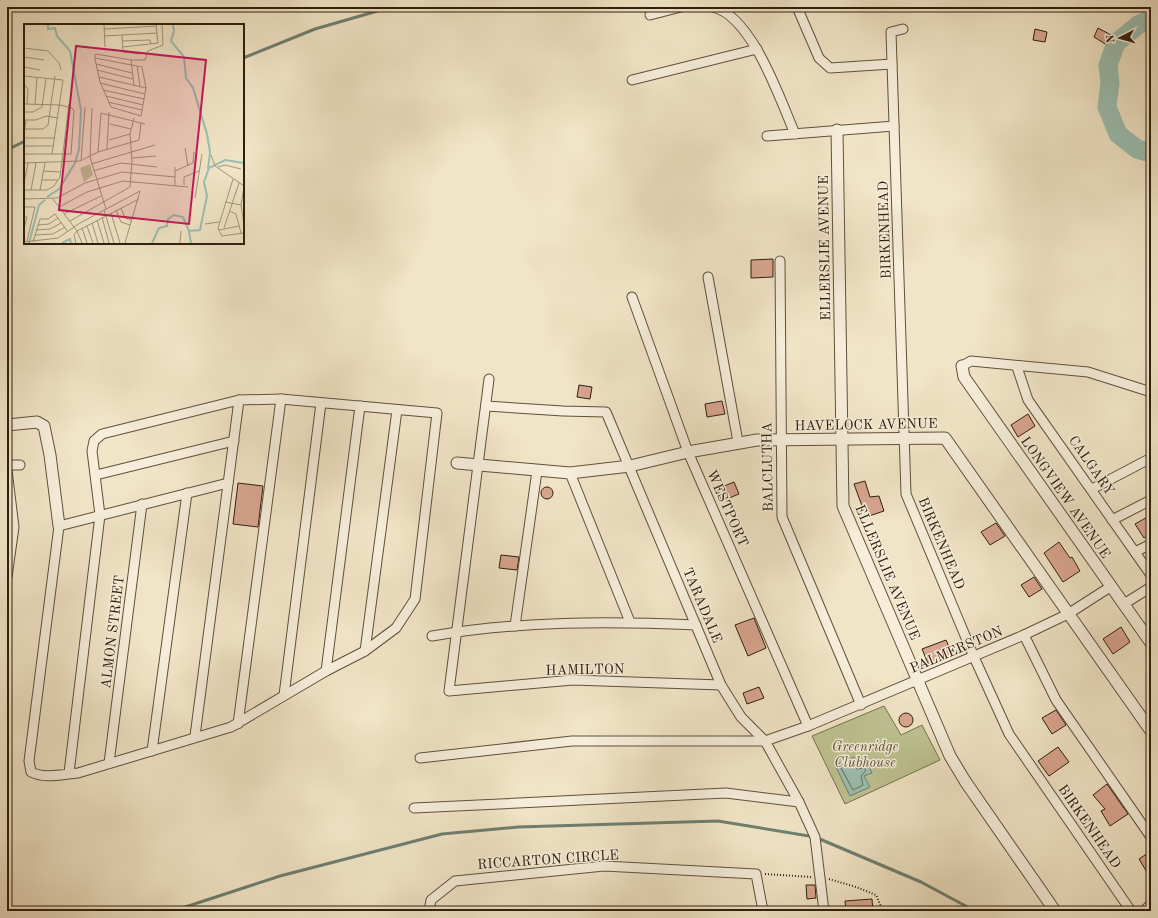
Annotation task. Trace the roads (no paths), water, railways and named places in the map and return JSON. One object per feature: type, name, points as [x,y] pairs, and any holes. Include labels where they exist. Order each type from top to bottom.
[{"type":"street","points":[[650,15],[681,7]]},
{"type":"street","points":[[713,7],[719,8],[731,16],[744,30],[757,49],[796,134]]},
{"type":"street","points":[[797,7],[819,58],[830,68],[892,64]]},
{"type":"street","name":"BIRKENHEAD","points":[[903,29],[891,32],[906,494],[974,657],[1009,734],[1131,911]]},
{"type":"street","points":[[632,80],[757,49]]},
{"type":"street","points":[[768,136],[894,126]]},
{"type":"street","name":"ELLERSLIE AVENUE","points":[[838,130],[843,506],[950,756],[1055,911]]},
{"type":"street","name":"BALCLUTHA","points":[[780,261],[780,440],[782,517],[861,705]]},
{"type":"street","points":[[708,277],[738,442]]},
{"type":"street","name":"WESTPORT","points":[[632,297],[688,452],[808,726]]},
{"type":"street","points":[[962,366],[972,361],[1017,367],[1088,372],[1151,392]]},
{"type":"street","name":"LONGVIEW AVENUE","points":[[962,366],[964,377],[1110,587],[1124,604],[1151,643]]},
{"type":"street","name":"CALGARY","points":[[1017,367],[1028,400],[1092,488],[1112,520],[1151,575]]},
{"type":"street","points":[[457,632],[489,379]]},
{"type":"street","points":[[238,724],[281,399]]},
{"type":"street","points":[[7,425],[37,422],[44,426],[50,455],[59,526],[29,767],[31,772],[37,775],[78,773],[238,724],[284,695],[365,651],[396,628],[415,599],[437,413],[281,399],[239,400],[102,434],[94,441],[93,446],[100,515],[69,773]]},
{"type":"street","points":[[195,736],[239,400]]},
{"type":"street","points":[[284,695],[321,403]]},
{"type":"street","points":[[326,671],[360,406]]},
{"type":"street","name":"TARADALE","points":[[486,406],[563,412],[606,412],[721,685],[741,718],[765,740],[799,802],[815,838],[824,911]]},
{"type":"street","points":[[365,651],[396,410]]},
{"type":"street","name":"HAVELOCK AVENUE","points":[[456,463],[570,474],[630,466],[738,442],[945,438],[1151,731]]},
{"type":"street","points":[[96,475],[234,440]]},
{"type":"street","points":[[1092,488],[1151,458]]},
{"type":"street","points":[[7,465],[20,464]]},
{"type":"street","points":[[7,470],[14,527],[7,578]]},
{"type":"street","points":[[515,626],[537,471]]},
{"type":"street","points":[[570,474],[630,622]]},
{"type":"street","points":[[59,526],[228,483]]},
{"type":"street","points":[[152,751],[187,493]]},
{"type":"street","points":[[1112,520],[1151,500]]},
{"type":"street","name":"ALMON STREET","points":[[109,763],[142,504]]},
{"type":"street","points":[[1135,552],[1151,544]]},
{"type":"street","name":"PALMERSTON","points":[[420,758],[572,741],[765,740],[808,726],[861,705],[1024,635],[1068,614],[1110,587]]},
{"type":"street","points":[[1124,604],[1151,587]]},
{"type":"street","points":[[432,636],[515,626],[630,622],[696,625]]},
{"type":"street","name":"HAMILTON","points":[[457,632],[449,691],[573,680],[721,685]]},
{"type":"street","points":[[1024,635],[1056,700],[1151,837]]},
{"type":"street","points":[[414,808],[726,793],[799,802]]},
{"type":"street","name":"RICCARTON CIRCLE","points":[[429,911],[431,900],[455,881],[604,866],[756,874],[764,911]]},
{"type":"street","points":[[1144,911],[1151,904]]},
{"type":"water","points":[[854,757],[859,765],[867,762],[872,773],[864,776],[870,787],[850,796],[835,765]]},
{"type":"waterway","points":[[244,58],[315,29],[381,10],[385,7]]},
{"type":"waterway","points":[[1151,19],[1138,25],[1116,43],[1108,65],[1110,83],[1107,107],[1118,134],[1137,149],[1151,153]]},
{"type":"waterway","points":[[7,150],[24,142]]},
{"type":"waterway","points":[[173,911],[280,876],[442,834],[518,827],[718,821],[815,837],[921,882],[975,911]]},
{"type":"park label","name":"Greenridge Clubhouse","points":[[865,754]]}]
